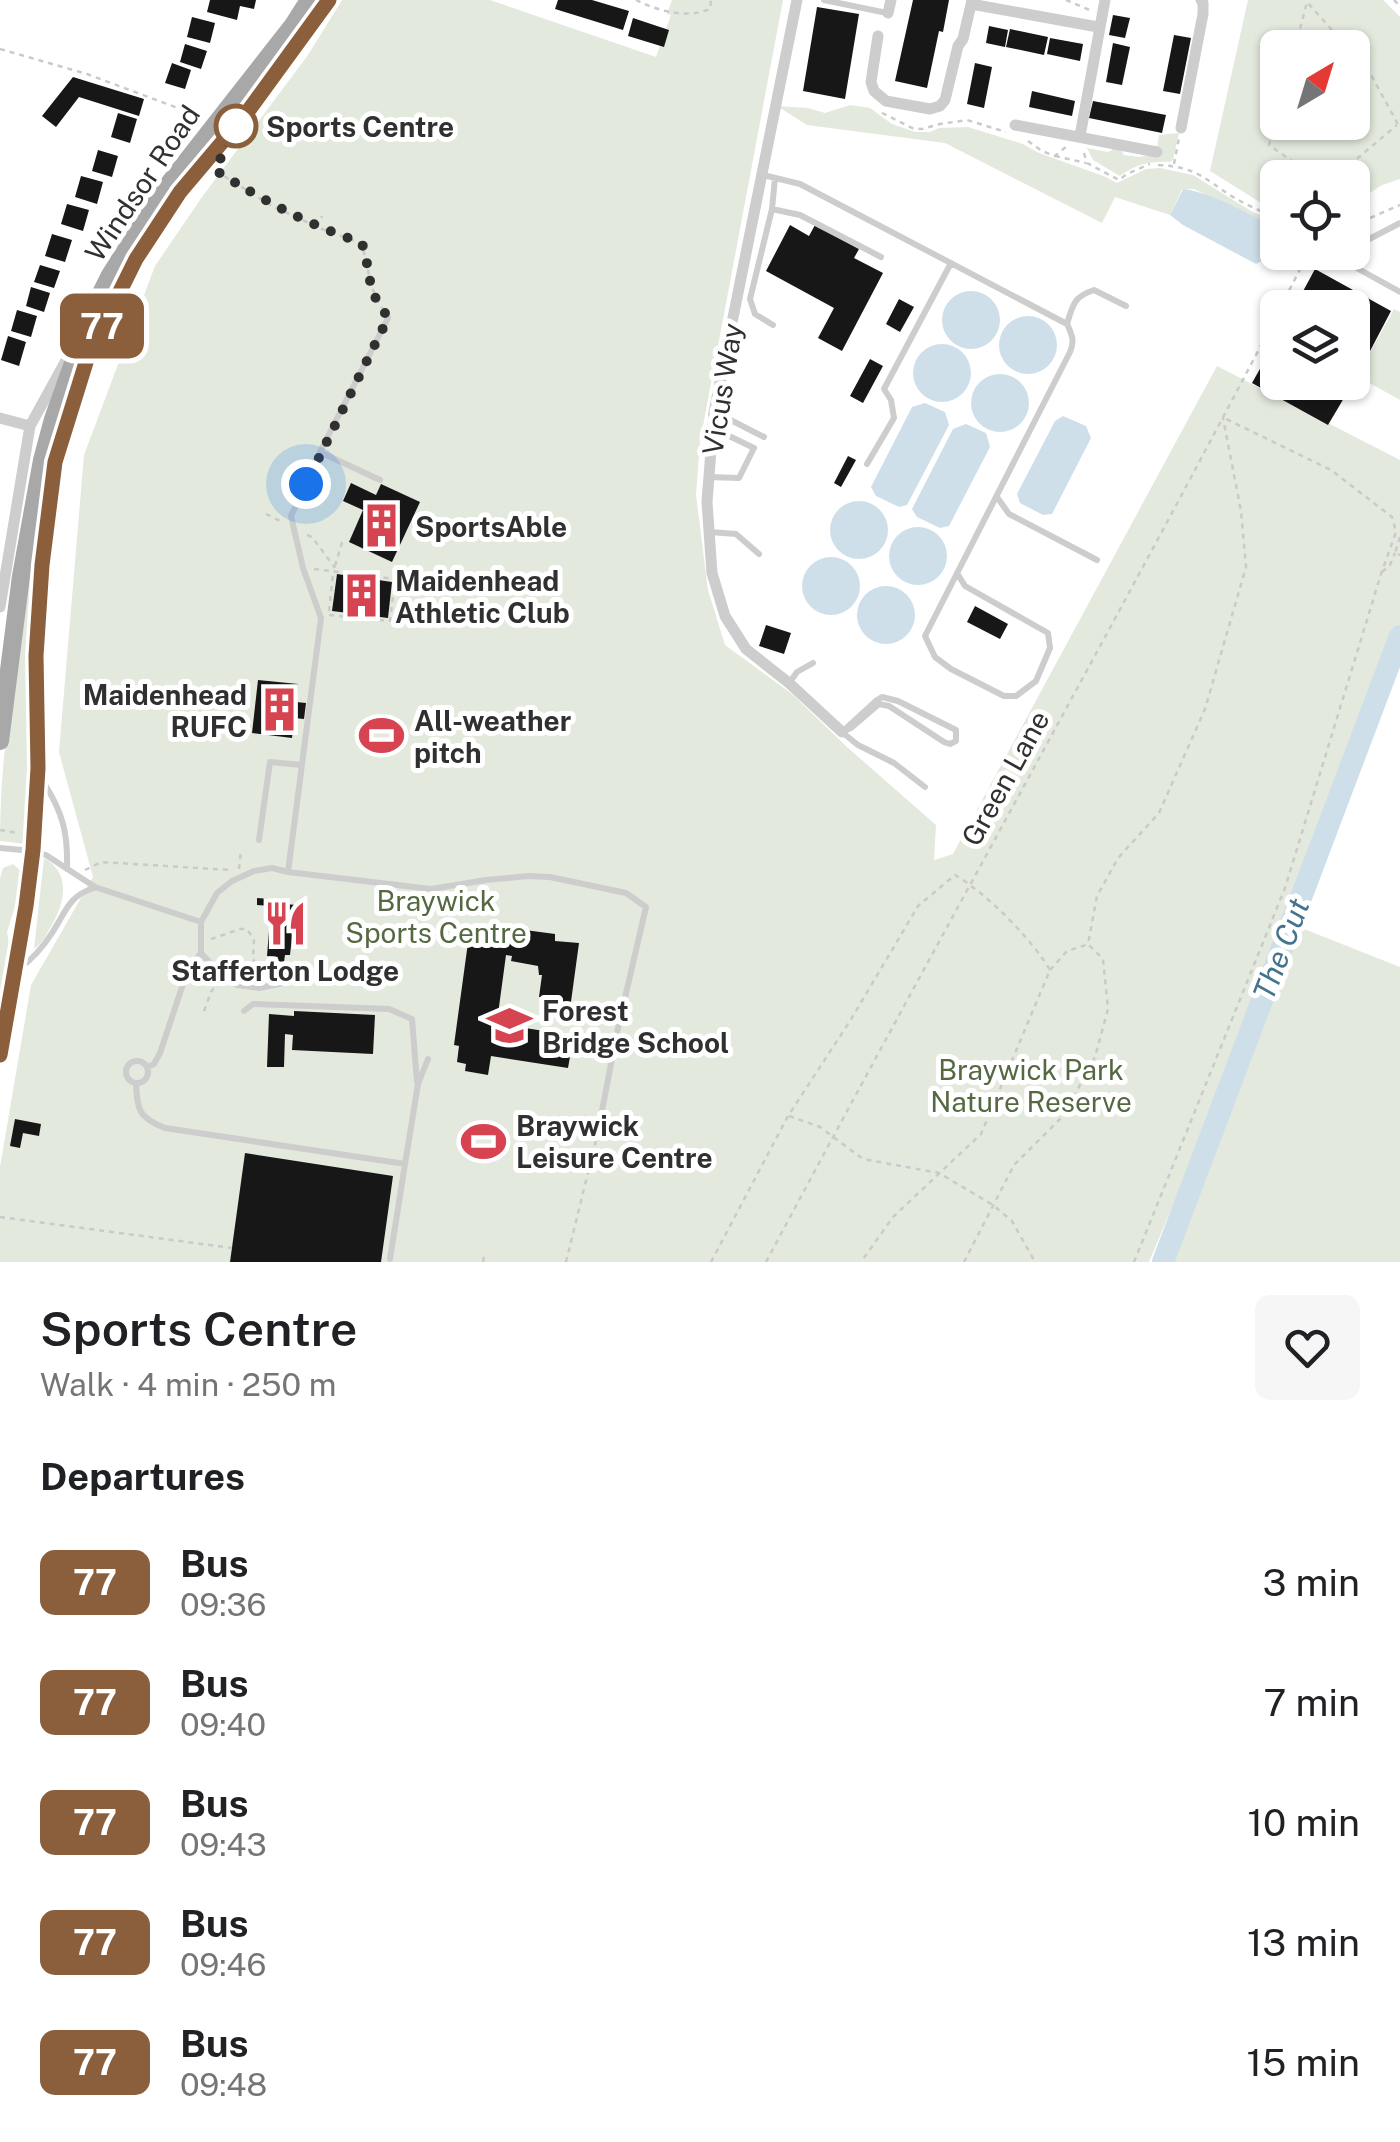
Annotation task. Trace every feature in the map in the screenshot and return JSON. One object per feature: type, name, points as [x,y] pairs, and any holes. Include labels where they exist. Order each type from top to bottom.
[{"type":"main road","name":"Windsor Road","points":[[0,741],[42,460],[92,313],[110,275],[164,191],[309,0]]},
{"type":"main road","points":[[0,1055],[33,850],[38,768],[36,656],[42,565],[55,462],[88,356],[136,259],[180,192],[246,114],[329,0]]},
{"type":"street","name":"Vicus Way","points":[[797,0],[769,177],[714,412],[707,502],[712,573],[724,616],[746,649],[842,732]]},
{"type":"street","points":[[1080,136],[1104,0]]},
{"type":"street","points":[[1181,128],[1203,14],[1201,0]]},
{"type":"street","points":[[878,36],[870,82],[874,91],[886,101],[930,109],[942,104],[972,2],[1100,21]]},
{"type":"street","points":[[1013,129],[1080,136],[1157,152]]},
{"type":"street","points":[[0,606],[4,553],[30,426],[92,313]]},
{"type":"street","points":[[0,418],[30,426]]},
{"type":"lane","points":[[824,0],[890,6]]},
{"type":"lane","points":[[773,325],[754,314],[750,299],[772,209],[769,177],[800,184],[1066,324],[1074,344],[996,496],[925,636],[935,658],[951,669],[1004,696],[1016,696],[1036,681],[1050,648],[1048,633],[965,586],[957,573]]},
{"type":"lane","points":[[772,209],[800,215],[881,257]]},
{"type":"lane","points":[[1370,239],[1400,223]]},
{"type":"lane","points":[[866,464],[894,418],[884,389],[951,263]]},
{"type":"lane","points":[[1360,270],[1400,292]]},
{"type":"lane","points":[[1066,324],[1081,294],[1094,290],[1126,306]]},
{"type":"lane","points":[[288,872],[325,616],[303,568],[291,516],[388,318]]},
{"type":"lane","points":[[714,412],[764,437]]},
{"type":"lane","points":[[709,477],[739,478],[754,448],[712,432]]},
{"type":"lane","points":[[320,452],[380,480]]},
{"type":"lane","points":[[996,496],[1008,514],[1097,560]]},
{"type":"lane","points":[[710,532],[736,534],[759,554]]},
{"type":"lane","points":[[789,683],[812,662]]},
{"type":"lane","points":[[882,697],[898,701],[956,730],[958,735],[950,744],[890,706],[879,704],[842,732],[882,697]]},
{"type":"lane","points":[[842,732],[894,763],[924,787]]},
{"type":"lane","points":[[260,840],[270,762],[302,766]]},
{"type":"lane","points":[[38,768],[64,823],[67,870]]},
{"type":"lane","points":[[0,848],[33,850],[55,859],[95,887],[201,922]]},
{"type":"lane","points":[[303,976],[259,988],[237,984],[223,976],[201,952],[201,922],[216,893],[240,873],[272,868],[431,889],[528,876],[550,877],[626,893],[646,907],[600,1121]]},
{"type":"lane","points":[[0,1027],[14,972],[40,951],[78,893],[95,887]]},
{"type":"lane","points":[[146,1067],[154,1064],[160,1053],[188,969],[201,952]]},
{"type":"lane","points":[[244,1011],[253,1004],[389,1009],[412,1019],[418,1084]]},
{"type":"lane","points":[[390,1259],[418,1084],[428,1059]]},
{"type":"lane","points":[[138,1061],[146,1067],[142,1082],[128,1078],[127,1066],[138,1061]]},
{"type":"lane","points":[[136,1083],[142,1114],[148,1122],[165,1128],[405,1164]]},
{"type":"path","points":[[636,0],[674,13],[699,14],[710,10],[711,0]]},
{"type":"path","points":[[1066,0],[1100,21]]},
{"type":"path","points":[[1394,0],[1400,6]]},
{"type":"path","points":[[1299,30],[1306,1]]},
{"type":"path","points":[[1306,1],[1332,30]]},
{"type":"path","points":[[0,49],[87,74],[215,122]]},
{"type":"path","points":[[1356,160],[1399,126],[1370,72]]},
{"type":"path","points":[[874,91],[870,98],[877,110],[912,128],[967,120],[1013,129]]},
{"type":"path","points":[[1174,166],[1181,128]]},
{"type":"path","points":[[1054,156],[1080,136],[1088,164]]},
{"type":"path","points":[[1026,139],[1042,151],[1088,164],[1119,180],[1148,164],[1202,174],[1234,198],[1260,211]]},
{"type":"path","points":[[1270,140],[1269,144],[1291,160]]},
{"type":"path","points":[[215,170],[272,206],[362,243],[372,292],[388,318]]},
{"type":"path","points":[[1370,218],[1400,204]]},
{"type":"path","points":[[317,227],[322,216]]},
{"type":"path","name":"Green Lane","points":[[766,1262],[1260,346]]},
{"type":"path","points":[[1223,417],[1330,470],[1392,517],[1400,528]]},
{"type":"path","points":[[1088,944],[1097,896],[1118,858],[1159,813],[1206,708],[1246,567],[1241,511],[1223,417]]},
{"type":"path","points":[[266,514],[312,537],[334,570]]},
{"type":"path","points":[[1134,1262],[1285,888],[1396,532],[1392,517]]},
{"type":"path","points":[[1381,574],[1398,554],[1400,537]]},
{"type":"path","points":[[303,568],[334,570],[396,579],[390,621],[325,616],[334,570],[343,539]]},
{"type":"path","points":[[84,871],[101,862],[240,873],[241,850]]},
{"type":"path","points":[[711,1262],[788,1116],[918,906],[955,876],[970,884],[1038,949],[1050,970]]},
{"type":"path","points":[[200,938],[246,929],[254,940],[253,959],[272,986]]},
{"type":"path","points":[[861,1262],[894,1217],[983,1130],[1050,970],[1066,951],[1088,944]]},
{"type":"path","points":[[964,1262],[1014,1165],[1064,1115],[1095,1057],[1108,1008],[1103,959],[1088,944]]},
{"type":"path","points":[[204,1010],[223,976]]},
{"type":"path","points":[[788,1116],[820,1127],[863,1159],[939,1173],[993,1205],[1012,1221],[1034,1262]]},
{"type":"path","points":[[566,1262],[600,1121]]},
{"type":"path","points":[[0,1217],[232,1248]]},
{"type":"green space","name":"Braywick Sports Centre","points":[[342,0],[490,0],[656,57],[671,15],[667,14],[672,0],[783,0],[700,442],[696,495],[708,590],[725,645],[792,694],[936,825],[934,860],[953,854],[1217,366],[1260,388],[1260,400],[1283,400],[1400,460],[1400,663],[1149,1262],[0,1262],[0,1167],[31,985],[93,877],[59,752],[84,455],[155,266],[308,55]]},
{"type":"green space","points":[[1248,0],[1383,0],[1400,17],[1400,179],[1370,193],[1370,160],[1260,160],[1260,202],[1210,171]]},
{"type":"green space","points":[[850,105],[870,108],[892,124],[915,132],[968,127],[1023,144],[1117,183],[1146,169],[1193,175],[1260,215],[1260,222],[1194,189],[1182,189],[1170,215],[1115,197],[1102,223],[945,143],[807,125],[777,106],[825,113]]},
{"type":"green space","points":[[1179,133],[1173,160],[1144,164],[1120,176],[1093,160],[1087,148],[1108,152],[1115,148],[1124,155],[1139,157],[1156,154],[1159,135]]},
{"type":"green space","points":[[1394,309],[1400,312],[1400,400],[1370,383],[1370,352]]},
{"type":"green space","points":[[43,498],[26,844],[0,841],[1,798],[15,669]]},
{"type":"green space","points":[[44,858],[59,873],[63,892],[54,921],[34,949]]},
{"type":"green space","points":[[13,864],[22,872],[7,932],[14,972],[0,1022],[0,878],[3,868]]},
{"type":"green space","points":[[1294,925],[1400,967],[1400,1262],[1171,1262]]},
{"type":"water","points":[[1183,189],[1204,194],[1256,218],[1260,221],[1260,262],[1256,264],[1170,215]]},
{"type":"water","points":[[971,291],[992,299],[1000,320],[992,341],[971,349],[950,341],[942,320],[950,299]]},
{"type":"water","points":[[1028,316],[1048,325],[1057,345],[1048,365],[1028,374],[1008,365],[999,345],[1008,325]]},
{"type":"water","points":[[942,344],[962,353],[971,373],[962,393],[942,402],[922,393],[913,373],[922,353]]},
{"type":"water","points":[[1000,374],[1021,382],[1029,403],[1021,424],[1000,432],[979,424],[971,403],[979,382]]},
{"type":"water","points":[[925,403],[945,412],[949,425],[907,505],[899,507],[876,496],[871,487],[912,407]]},
{"type":"water","points":[[1063,416],[1086,426],[1091,438],[1052,514],[1043,515],[1020,503],[1017,494],[1055,421]]},
{"type":"water","points":[[966,424],[986,433],[990,447],[949,526],[940,528],[917,517],[912,509],[953,429]]},
{"type":"water","points":[[859,501],[879,510],[888,530],[879,550],[859,559],[839,550],[830,530],[839,510]]},
{"type":"water","points":[[918,527],[939,535],[947,556],[939,577],[918,585],[897,577],[889,556],[897,535]]},
{"type":"water","points":[[831,557],[852,565],[860,586],[852,607],[831,615],[810,607],[802,586],[810,565]]},
{"type":"water","points":[[886,586],[907,594],[915,615],[907,636],[886,644],[865,636],[857,615],[865,594]]},
{"type":"building","points":[[210,0],[256,0],[254,9],[240,6],[237,20],[207,12]]},
{"type":"building","points":[[558,0],[592,0],[629,11],[623,30],[555,9]]},
{"type":"building","points":[[913,0],[949,0],[927,88],[895,81]]},
{"type":"building","points":[[817,7],[859,14],[845,99],[803,91]]},
{"type":"building","points":[[1113,15],[1130,18],[1125,38],[1109,35]]},
{"type":"building","points":[[192,17],[215,23],[210,43],[187,37]]},
{"type":"building","points":[[633,18],[669,30],[664,47],[628,36]]},
{"type":"building","points":[[989,26],[1008,30],[1005,47],[986,43]]},
{"type":"building","points":[[1010,29],[1048,37],[1044,55],[1006,47]]},
{"type":"building","points":[[1174,35],[1191,38],[1180,94],[1163,91]]},
{"type":"building","points":[[1050,38],[1083,44],[1080,61],[1047,54]]},
{"type":"building","points":[[1113,43],[1130,47],[1122,85],[1106,82]]},
{"type":"building","points":[[185,44],[207,51],[201,69],[180,62]]},
{"type":"building","points":[[172,63],[191,70],[185,89],[165,83]]},
{"type":"building","points":[[975,63],[992,67],[984,108],[967,104]]},
{"type":"building","points":[[73,77],[144,99],[139,116],[79,97],[56,127],[42,116]]},
{"type":"building","points":[[1032,91],[1075,101],[1072,116],[1029,107]]},
{"type":"building","points":[[1093,101],[1166,115],[1162,133],[1089,118]]},
{"type":"building","points":[[118,113],[137,119],[130,143],[111,137]]},
{"type":"building","points":[[98,150],[118,156],[112,177],[92,171]]},
{"type":"building","points":[[81,176],[103,182],[97,204],[75,197]]},
{"type":"building","points":[[67,204],[89,210],[83,231],[61,224]]},
{"type":"building","points":[[790,225],[809,236],[815,225],[859,249],[854,258],[883,273],[842,351],[818,338],[834,308],[766,271]]},
{"type":"building","points":[[52,234],[72,240],[65,262],[45,256]]},
{"type":"building","points":[[40,265],[60,271],[54,288],[34,282]]},
{"type":"building","points":[[1317,270],[1353,290],[1304,290]]},
{"type":"building","points":[[31,287],[50,293],[44,312],[26,306]]},
{"type":"building","points":[[899,299],[914,307],[900,332],[886,324]]},
{"type":"building","points":[[1370,299],[1391,311],[1370,351]]},
{"type":"building","points":[[17,310],[37,316],[31,337],[11,331]]},
{"type":"building","points":[[8,336],[26,342],[19,366],[1,360]]},
{"type":"building","points":[[870,359],[883,366],[863,403],[850,396]]},
{"type":"building","points":[[1260,369],[1260,387],[1252,383]]},
{"type":"building","points":[[1283,400],[1343,400],[1328,425]]},
{"type":"building","points":[[848,456],[856,460],[841,487],[834,483]]},
{"type":"building","name":"SportsAble","points":[[351,483],[376,495],[381,484],[420,502],[392,562],[349,542],[363,510],[343,501]]},
{"type":"building","name":"Maidenhead Athletic Club","points":[[337,574],[392,582],[388,618],[332,611]]},
{"type":"building","points":[[975,606],[1008,624],[1000,639],[967,622]]},
{"type":"building","points":[[766,625],[791,633],[784,654],[759,646]]},
{"type":"building","name":"Maidenhead RUFC","points":[[258,680],[298,684],[296,702],[306,703],[304,719],[294,718],[292,738],[252,733]]},
{"type":"building","name":"Stafferton Lodge","points":[[257,898],[284,900],[284,904],[297,905],[297,911],[301,911],[299,937],[292,937],[290,955],[285,955],[284,962],[267,956],[271,906],[257,905]]},
{"type":"building","points":[[470,928],[508,935],[510,928],[555,934],[555,941],[579,943],[570,1009],[547,1005],[548,998],[539,997],[542,975],[538,966],[511,961],[512,956],[506,955],[496,1029],[505,1031],[507,1025],[544,1031],[543,1036],[549,1038],[550,1032],[565,1034],[564,1043],[572,1045],[568,1068],[491,1056],[488,1075],[465,1071],[466,1064],[457,1062],[459,1046],[454,1045]]},
{"type":"building","points":[[294,1011],[375,1015],[373,1054],[292,1050],[293,1035],[285,1034],[284,1067],[267,1067],[269,1014],[294,1016]]},
{"type":"building","points":[[15,1119],[41,1124],[39,1136],[23,1133],[20,1148],[10,1146]]},
{"type":"building","points":[[245,1153],[393,1176],[381,1262],[230,1262]]},
{"type":"waterway","name":"The Cut","points":[[1163,1262],[1400,636]]},
{"type":"bus line","name":"77","points":[[0,1055],[33,850],[38,768],[36,656],[42,565],[55,462],[88,356],[136,259],[180,192],[246,114],[329,0]]},
{"type":"place","name":"Sports Centre","points":[[236,126]]},
{"type":"place","name":"SportsAble","points":[[382,526]]},
{"type":"place","name":"Maidenhead Athletic Club","points":[[362,596]]},
{"type":"place","name":"Maidenhead RUFC","points":[[280,710]]},
{"type":"place","name":"All-weather pitch","points":[[381,736]]},
{"type":"place","name":"Stafferton Lodge","points":[[285,924]]},
{"type":"place","name":"Forest Bridge School","points":[[509,1026]]},
{"type":"place","name":"Braywick Leisure Centre","points":[[483,1141]]},
{"type":"route","points":[[236,126],[215,170],[272,206],[362,243],[372,292],[388,318],[306,484]]},
{"type":"park label","name":"Braywick Park Nature Reserve","points":[[1031,1085]]}]
